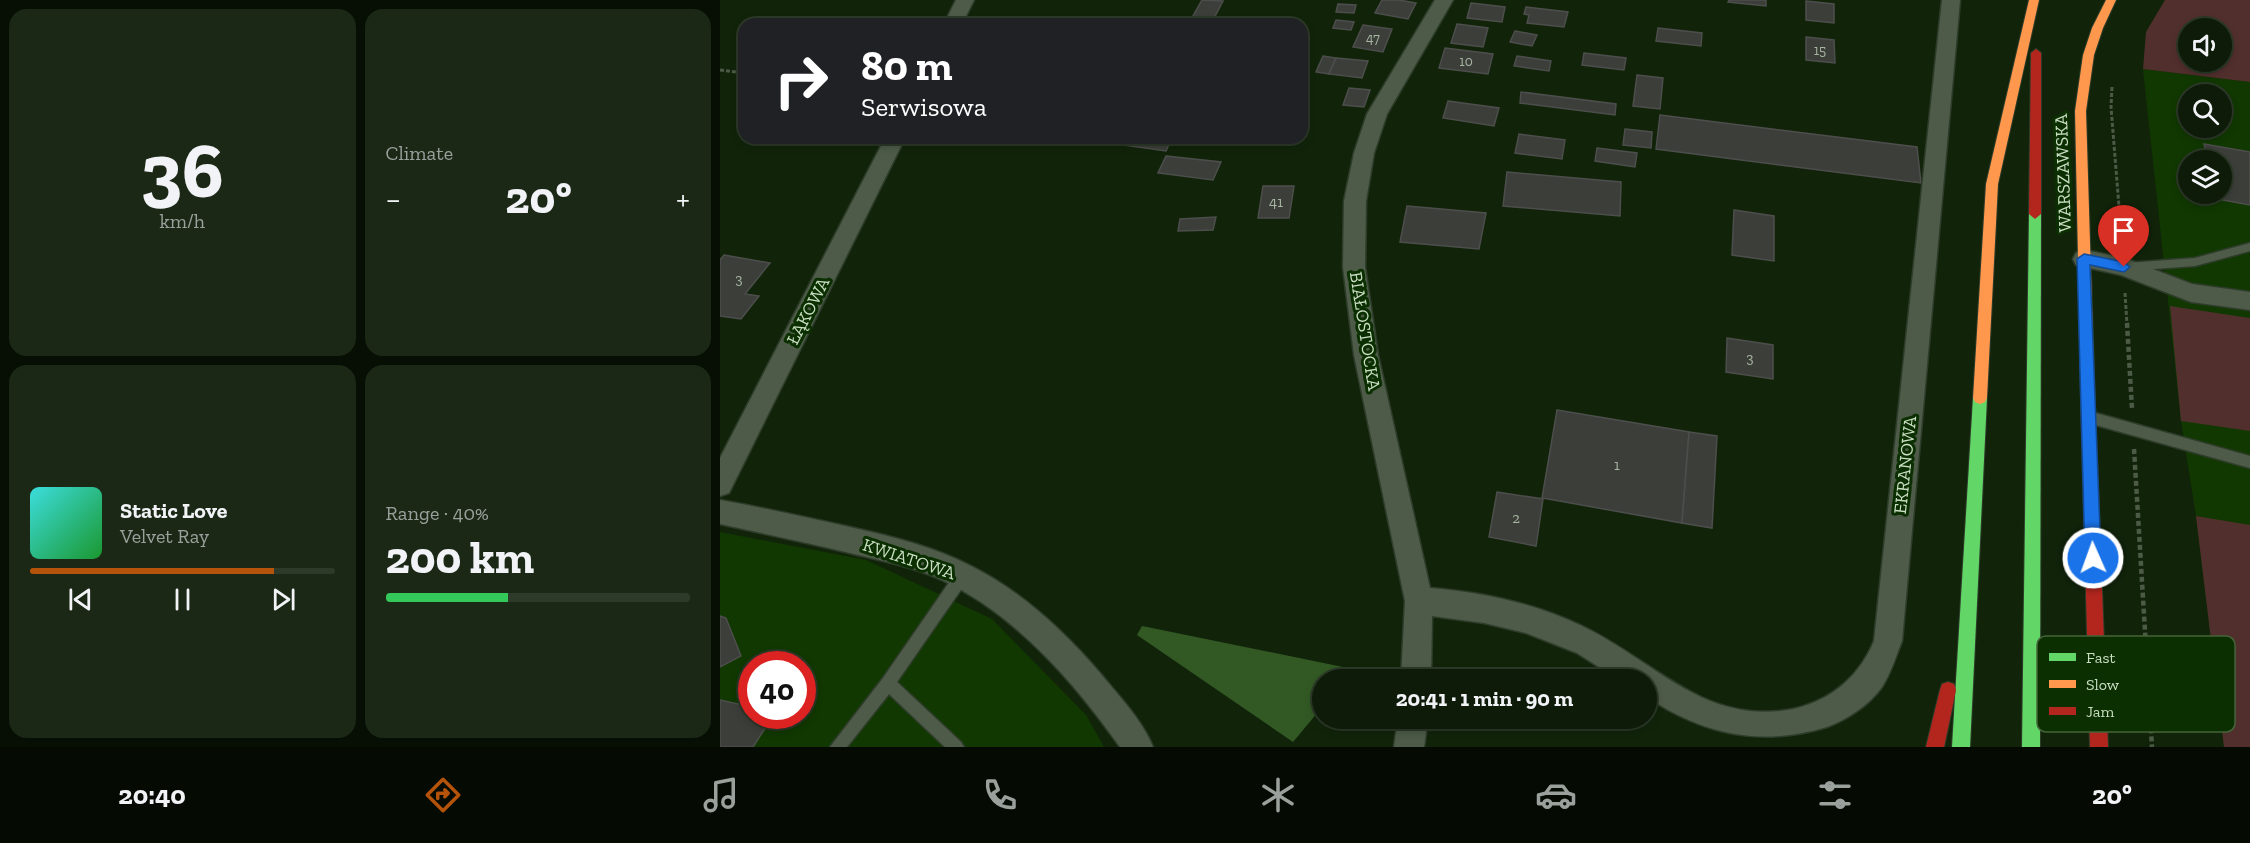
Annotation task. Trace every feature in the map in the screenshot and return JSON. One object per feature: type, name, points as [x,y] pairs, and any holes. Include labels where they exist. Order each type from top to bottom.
[{"type":"main road","points":[[1961,747],[1992,184],[2035,0]]},
{"type":"main road","points":[[2031,747],[2035,0]]},
{"type":"main road","name":"WARSZAWSKA","points":[[2095,636],[2079,102],[2085,57],[2094,30],[2111,0]]},
{"type":"main road","points":[[1935,747],[1967,609]]},
{"type":"main road","name":"WARSZAWSKA","points":[[2098,732],[2099,747]]},
{"type":"street","points":[[956,18],[965,0]]},
{"type":"street","name":"BIAŁOSTOCKA","points":[[1416,669],[1419,602],[1366,355],[1354,267],[1355,201],[1364,153],[1377,114],[1444,0]]},
{"type":"street","name":"EKRANOWA","points":[[1657,686],[1693,708],[1741,725],[1791,726],[1835,711],[1869,681],[1888,641],[1951,0]]},
{"type":"street","name":"ŁĄKOWA","points":[[720,484],[892,144]]},
{"type":"street","points":[[2084,259],[2124,267],[2191,292],[2250,301]]},
{"type":"street","name":"KWIATOWA","points":[[720,512],[886,548],[962,576],[1018,613],[1064,655],[1108,704],[1138,747]]},
{"type":"street","name":"EKRANOWA","points":[[1419,602],[1465,604],[1529,619],[1587,643],[1629,669]]},
{"type":"street","points":[[1409,747],[1411,729]]},
{"type":"lane","points":[[2124,267],[2195,262],[2250,247]]},
{"type":"lane","points":[[2088,417],[2250,462]]},
{"type":"lane","points":[[838,747],[888,683],[962,576]]},
{"type":"lane","points":[[888,683],[956,747]]},
{"type":"path","points":[[720,70],[738,72]]},
{"type":"path","points":[[2112,85],[2111,106],[2124,267],[2145,636]]},
{"type":"path","points":[[2151,732],[2152,747]]},
{"type":"shaded area","points":[[2165,0],[2250,0],[2250,82],[2143,69],[2146,32]]},
{"type":"shaded area","points":[[2143,69],[2250,82],[2250,747],[2224,747],[2222,732],[2235,732],[2235,636],[2211,636],[2196,516],[2181,421]]},
{"type":"shaded area","points":[[2170,306],[2250,318],[2250,431],[2181,421]]},
{"type":"shaded area","points":[[2196,516],[2250,525],[2250,747],[2224,747],[2222,732],[2235,732],[2235,636],[2211,636]]},
{"type":"shaded area","points":[[720,532],[866,560],[992,619],[1086,715],[1104,747],[720,747]]},
{"type":"shaded area","points":[[1142,626],[1343,667],[1342,669],[1312,669],[1312,719],[1293,742],[1137,635]]},
{"type":"building","points":[[1202,0],[1223,1],[1214,18],[1192,18]]},
{"type":"building","points":[[1382,0],[1416,3],[1408,19],[1375,13]]},
{"type":"building","points":[[1729,0],[1766,0],[1766,6],[1728,2]]},
{"type":"building","points":[[1806,1],[1834,4],[1834,23],[1806,20]]},
{"type":"building","points":[[1471,3],[1505,7],[1502,22],[1467,18]]},
{"type":"building","points":[[1338,4],[1356,5],[1354,13],[1336,12]]},
{"type":"building","points":[[1526,7],[1568,12],[1564,27],[1527,23],[1529,15],[1524,14]]},
{"type":"building","points":[[1336,20],[1354,22],[1351,30],[1333,28]]},
{"type":"building","points":[[1457,24],[1488,28],[1483,47],[1451,43]]},
{"type":"building","points":[[1363,25],[1392,29],[1383,52],[1353,47]]},
{"type":"building","points":[[1658,28],[1702,33],[1701,46],[1656,41]]},
{"type":"building","points":[[1515,31],[1537,35],[1532,46],[1510,42]]},
{"type":"building","points":[[1806,37],[1834,40],[1835,63],[1806,60]]},
{"type":"building","points":[[1445,48],[1493,54],[1488,74],[1439,68]]},
{"type":"building","points":[[1584,53],[1626,58],[1624,70],[1582,65]]},
{"type":"building","points":[[1323,56],[1336,58],[1329,74],[1316,72]]},
{"type":"building","points":[[1517,56],[1551,61],[1549,71],[1514,66]]},
{"type":"building","points":[[1336,58],[1368,61],[1362,78],[1329,74]]},
{"type":"building","points":[[1637,75],[1663,78],[1660,109],[1633,106]]},
{"type":"building","points":[[1349,88],[1370,90],[1364,107],[1343,105]]},
{"type":"building","points":[[1521,92],[1616,104],[1615,115],[1520,103]]},
{"type":"building","points":[[1448,101],[1499,108],[1494,126],[1443,118]]},
{"type":"building","points":[[1660,115],[1917,147],[1921,183],[1656,149]]},
{"type":"building","points":[[1625,129],[1652,132],[1651,148],[1623,145]]},
{"type":"building","points":[[1519,134],[1565,140],[1562,159],[1515,153]]},
{"type":"building","points":[[1116,144],[1169,144],[1166,151]]},
{"type":"building","points":[[2204,144],[2250,152],[2250,205],[2232,202],[2232,150],[2206,150]]},
{"type":"building","points":[[1597,148],[1637,153],[1635,167],[1595,161]]},
{"type":"building","points":[[1166,156],[1221,162],[1213,180],[1158,173]]},
{"type":"building","points":[[1507,172],[1621,182],[1620,216],[1503,206]]},
{"type":"building","points":[[1263,186],[1294,186],[1289,218],[1258,218]]},
{"type":"building","points":[[1407,206],[1486,213],[1479,249],[1400,242]]},
{"type":"building","points":[[1734,210],[1774,216],[1774,261],[1732,255]]},
{"type":"building","points":[[1216,217],[1213,230],[1178,231],[1180,219]]},
{"type":"building","points":[[724,255],[770,263],[745,294],[759,296],[741,319],[720,316],[720,260]]},
{"type":"building","points":[[1727,338],[1773,345],[1773,379],[1726,372]]},
{"type":"building","points":[[1557,410],[1689,432],[1682,523],[1542,498]]},
{"type":"building","points":[[1689,432],[1717,436],[1712,528],[1682,523]]},
{"type":"building","points":[[1497,492],[1543,499],[1536,546],[1489,537]]},
{"type":"building","points":[[720,616],[726,618],[739,651],[738,658],[720,667]]},
{"type":"building","points":[[720,700],[738,704],[738,729],[765,729],[753,747],[720,747]]},
{"type":"traffic: fast","points":[[2031,747],[2035,214]]},
{"type":"traffic: fast","points":[[1961,747],[1980,398]]},
{"type":"traffic: slow","points":[[1980,398],[1992,184],[2034,0]]},
{"type":"traffic: slow","points":[[2088,405],[2080,111],[2088,55],[2111,0]]},
{"type":"traffic: jam","points":[[2035,214],[2036,53]]},
{"type":"traffic: jam","points":[[2088,405],[2095,636]]},
{"type":"traffic: jam","points":[[1935,747],[1948,690]]},
{"type":"traffic: jam","points":[[2099,732],[2099,747]]},
{"type":"route","points":[[2093,558],[2084,259],[2124,267]]}]
